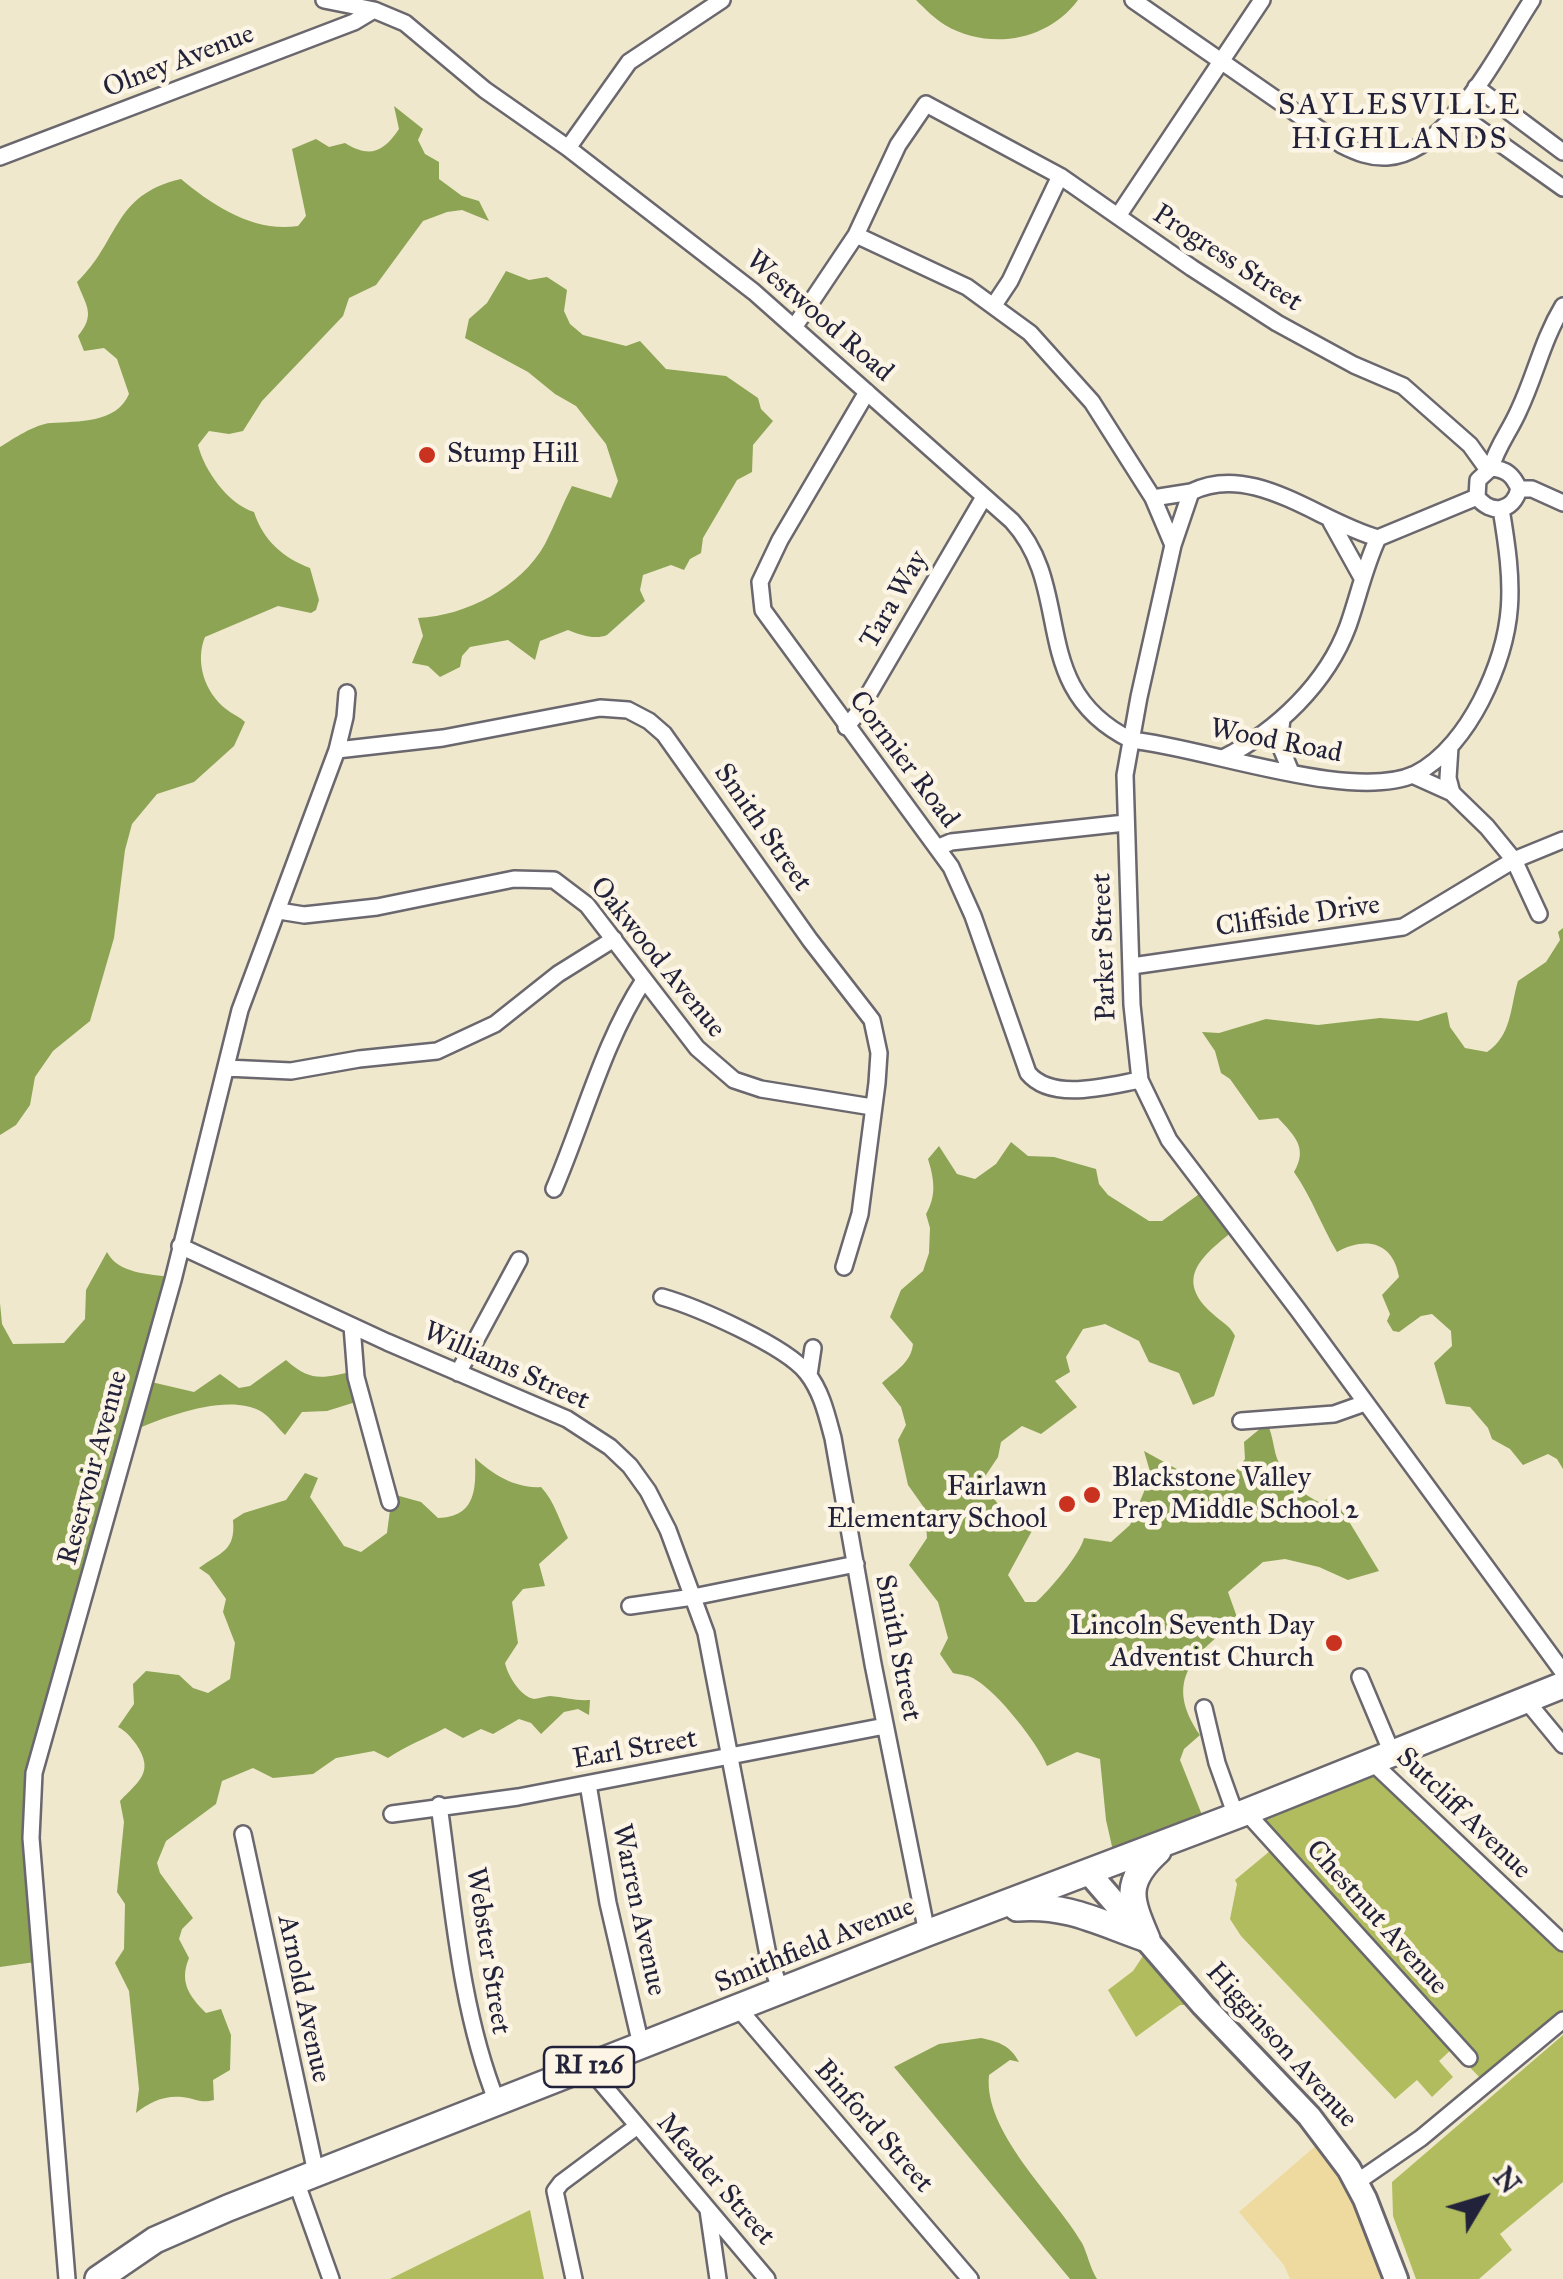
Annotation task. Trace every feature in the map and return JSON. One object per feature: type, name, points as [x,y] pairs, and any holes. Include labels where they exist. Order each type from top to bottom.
[{"type":"main road","name":"Smithfield Avenue","points":[[98,2279],[179,2228],[1563,1685]]},
{"type":"main road","points":[[1147,1938],[1135,1913],[1132,1887],[1145,1863],[1170,1841]]},
{"type":"main road","points":[[993,1909],[1068,1910],[1147,1938]]},
{"type":"street","name":"Westwood Road","points":[[324,0],[374,10],[405,24],[485,90],[568,148],[795,326],[1012,521],[1033,549],[1044,580],[1060,660],[1074,690],[1095,718],[1131,740]]},
{"type":"street","points":[[568,148],[629,62],[722,0]]},
{"type":"street","points":[[1132,0],[1342,145],[1374,157],[1416,149],[1439,132],[1476,87],[1532,0]]},
{"type":"street","points":[[1118,216],[1262,0]]},
{"type":"street","name":"Olney Avenue","points":[[0,157],[354,22],[374,10]]},
{"type":"street","points":[[1476,87],[1563,152]]},
{"type":"street","name":"Progress Street","points":[[856,235],[898,145],[926,104],[1060,176],[1277,324],[1412,392],[1470,444],[1489,469]]},
{"type":"street","points":[[1456,112],[1563,188]]},
{"type":"street","points":[[994,305],[1010,281],[1060,176]]},
{"type":"street","points":[[795,326],[856,235],[967,287],[1030,333],[1069,373],[1153,498],[1173,545]]},
{"type":"street","points":[[1477,497],[1478,480],[1489,469],[1526,393],[1547,333],[1563,306]]},
{"type":"street","name":"Cormier Road","points":[[867,392],[780,540],[759,592],[763,610],[961,886],[1022,1061],[1035,1082],[1064,1090],[1140,1080]]},
{"type":"street","points":[[1477,497],[1490,509],[1501,510],[1513,502],[1519,489],[1514,477],[1501,469],[1489,469]]},
{"type":"street","points":[[1153,498],[1220,482],[1253,486],[1331,522],[1378,538],[1477,497]]},
{"type":"street","points":[[1519,489],[1532,489],[1563,503]]},
{"type":"street","name":"Parker Street","points":[[1191,492],[1173,545],[1125,775],[1133,1020],[1140,1080],[1169,1140],[1563,1672]]},
{"type":"street","name":"Tara Way","points":[[846,727],[858,714],[984,497]]},
{"type":"street","points":[[1501,510],[1512,595],[1506,636],[1477,710],[1450,746],[1412,775],[1452,793],[1486,827],[1514,860],[1538,914]]},
{"type":"street","points":[[1331,522],[1361,576]]},
{"type":"street","points":[[1223,758],[1282,719],[1334,654],[1347,630],[1361,576],[1378,538]]},
{"type":"street","name":"Reservoir Avenue","points":[[67,2279],[31,1838],[34,1773],[180,1246],[240,1010],[338,750],[346,692]]},
{"type":"street","name":"Smith Street","points":[[338,750],[444,738],[600,708],[628,710],[649,721],[677,751],[810,940],[872,1020],[879,1053],[860,1214],[844,1267]]},
{"type":"street","points":[[1282,719],[1279,744],[1291,772]]},
{"type":"street","name":"Wood Road","points":[[1131,740],[1350,782],[1412,775]]},
{"type":"street","points":[[1450,746],[1448,778],[1452,793]]},
{"type":"street","points":[[937,848],[951,842],[1126,824]]},
{"type":"street","name":"Cliffside Drive","points":[[1132,966],[1402,926],[1514,860],[1563,840]]},
{"type":"street","name":"Oakwood Avenue","points":[[279,911],[304,914],[377,906],[514,879],[547,878],[573,892],[614,939],[696,1048],[734,1080],[761,1089],[872,1108]]},
{"type":"street","points":[[226,1068],[292,1071],[444,1048],[495,1024],[558,974],[614,939]]},
{"type":"street","points":[[554,1189],[609,1046],[644,980]]},
{"type":"street","name":"Williams Street","points":[[180,1246],[567,1420],[599,1439],[630,1466],[656,1505],[693,1597],[714,1667],[768,1956],[781,1991]]},
{"type":"street","points":[[458,1373],[519,1260]]},
{"type":"street","points":[[662,1297],[685,1304],[771,1346],[808,1375]]},
{"type":"street","points":[[352,1326],[356,1376],[390,1502]]},
{"type":"street","points":[[808,1375],[813,1348]]},
{"type":"street","name":"Smith Street","points":[[808,1375],[823,1404],[833,1438],[927,1933]]},
{"type":"street","points":[[1241,1421],[1334,1414],[1365,1403]]},
{"type":"street","points":[[630,1606],[856,1564]]},
{"type":"street","points":[[1360,1678],[1382,1757]]},
{"type":"street","points":[[1525,1699],[1563,1745]]},
{"type":"street","points":[[1204,1708],[1217,1764],[1241,1814]]},
{"type":"street","name":"Earl Street","points":[[392,1814],[518,1797],[886,1726]]},
{"type":"street","name":"Sutcliff Avenue","points":[[1382,1757],[1563,1943]]},
{"type":"street","name":"Warren Avenue","points":[[588,1784],[608,1904],[642,2046]]},
{"type":"street","name":"Webster Street","points":[[439,1805],[479,2055],[498,2102]]},
{"type":"street","name":"Chestnut Avenue","points":[[1241,1814],[1468,2058]]},
{"type":"street","name":"Arnold Avenue","points":[[243,1834],[306,2177],[331,2279]]},
{"type":"street","name":"Higginson Avenue","points":[[1088,1874],[1203,2005],[1309,2116],[1357,2182],[1396,2279]]},
{"type":"street","name":"Binford Street","points":[[738,2008],[970,2279]]},
{"type":"street","points":[[1357,2182],[1422,2138],[1563,2020]]},
{"type":"street","name":"Meader Street","points":[[588,2067],[767,2279]]},
{"type":"street","points":[[574,2279],[556,2191],[560,2183],[636,2127]]},
{"type":"street","points":[[708,2210],[718,2279]]},
{"type":"green space","points":[[916,0],[1078,0],[1051,25],[1017,38],[999,39],[962,33],[945,25]]},
{"type":"green space","points":[[394,106],[423,129],[418,140],[425,154],[439,162],[439,179],[462,196],[479,201],[489,221],[462,210],[423,221],[376,285],[349,298],[343,316],[262,401],[243,431],[209,431],[198,445],[226,494],[254,512],[275,547],[310,568],[319,600],[311,613],[278,606],[205,637],[201,666],[207,685],[218,702],[245,722],[234,746],[194,782],[157,794],[132,824],[114,938],[90,1021],[53,1051],[35,1077],[30,1105],[16,1125],[0,1135],[0,447],[45,424],[106,416],[123,404],[129,394],[117,359],[104,348],[84,351],[78,336],[87,322],[88,310],[77,282],[102,251],[119,221],[142,196],[181,179],[235,215],[266,225],[298,226],[306,216],[292,149],[316,139],[329,147],[345,143],[361,151],[375,151],[399,129]]},
{"type":"green space","points":[[506,271],[529,280],[547,277],[567,290],[564,311],[570,324],[583,335],[626,346],[640,341],[666,369],[726,376],[758,398],[761,409],[773,421],[753,445],[752,472],[737,480],[703,538],[701,553],[690,559],[684,570],[671,565],[643,575],[640,590],[645,601],[607,635],[593,637],[568,630],[540,641],[535,660],[508,640],[470,647],[462,656],[460,667],[440,677],[428,666],[412,663],[423,636],[418,618],[455,612],[507,586],[545,544],[572,486],[611,498],[618,481],[606,444],[576,406],[528,372],[465,338],[469,319],[487,303]]},
{"type":"green space","points":[[1563,928],[1563,1469],[1548,1454],[1523,1465],[1510,1449],[1492,1439],[1470,1407],[1446,1404],[1434,1363],[1452,1346],[1451,1331],[1432,1314],[1421,1316],[1399,1332],[1393,1331],[1382,1295],[1399,1277],[1391,1256],[1377,1245],[1368,1244],[1337,1252],[1294,1172],[1300,1149],[1294,1137],[1278,1118],[1259,1120],[1230,1079],[1221,1073],[1215,1051],[1202,1032],[1219,1033],[1266,1019],[1318,1025],[1380,1018],[1418,1021],[1447,1012],[1450,1027],[1465,1048],[1487,1052],[1506,1029],[1518,981],[1546,962]]},
{"type":"green space","points":[[1011,1142],[1028,1156],[1054,1157],[1096,1169],[1099,1184],[1108,1195],[1149,1221],[1162,1221],[1202,1192],[1233,1231],[1203,1259],[1194,1279],[1201,1301],[1235,1336],[1214,1396],[1193,1405],[1179,1373],[1149,1362],[1139,1341],[1105,1324],[1083,1329],[1066,1357],[1070,1372],[1055,1381],[1077,1407],[1041,1434],[1022,1426],[1001,1442],[998,1457],[982,1481],[1002,1510],[1034,1527],[1008,1575],[1025,1602],[1036,1602],[1049,1589],[1084,1538],[1111,1542],[1130,1525],[1151,1475],[1144,1451],[1204,1488],[1225,1485],[1245,1459],[1244,1442],[1267,1423],[1277,1458],[1287,1476],[1302,1492],[1321,1503],[1333,1495],[1379,1571],[1348,1580],[1319,1567],[1285,1559],[1263,1562],[1228,1592],[1238,1620],[1197,1657],[1184,1683],[1189,1716],[1200,1735],[1184,1749],[1180,1760],[1206,1825],[1119,1877],[1106,1820],[1100,1759],[1077,1752],[1047,1766],[1026,1732],[995,1696],[973,1678],[953,1673],[940,1654],[948,1638],[938,1602],[909,1565],[927,1538],[925,1509],[908,1485],[898,1440],[906,1425],[901,1407],[882,1383],[906,1362],[912,1351],[913,1344],[890,1317],[901,1290],[923,1271],[929,1253],[926,1214],[933,1187],[928,1159],[939,1146],[957,1174],[975,1179],[996,1164]]},
{"type":"green space","points":[[107,1252],[127,1269],[171,1277],[147,1381],[194,1392],[220,1374],[239,1388],[250,1386],[286,1360],[311,1376],[357,1371],[362,1400],[327,1411],[302,1412],[285,1435],[262,1412],[232,1405],[197,1409],[132,1431],[32,1807],[42,1961],[0,1967],[0,1303],[2,1324],[13,1344],[64,1343],[85,1319],[86,1290]]},
{"type":"green space","points":[[475,1458],[506,1480],[541,1487],[568,1538],[539,1564],[545,1586],[523,1589],[512,1602],[518,1643],[505,1663],[509,1674],[519,1690],[534,1699],[550,1696],[590,1700],[589,1715],[578,1709],[564,1712],[541,1734],[531,1723],[519,1719],[493,1734],[481,1729],[463,1738],[445,1728],[388,1758],[374,1751],[336,1758],[313,1774],[273,1778],[253,1768],[222,1781],[216,1804],[166,1841],[157,1863],[193,1918],[182,1929],[179,1939],[189,1958],[186,1981],[206,2013],[221,2009],[231,2035],[230,2070],[213,2080],[214,2100],[169,2097],[136,2113],[139,2089],[129,1991],[115,1963],[124,1949],[125,1904],[117,1892],[124,1822],[120,1801],[144,1769],[136,1744],[118,1727],[134,1704],[133,1684],[146,1671],[179,1675],[193,1688],[208,1693],[230,1679],[235,1643],[223,1612],[226,1599],[199,1568],[229,1545],[233,1520],[286,1500],[305,1473],[318,1478],[310,1497],[344,1546],[361,1552],[387,1533],[392,1494],[421,1502],[438,1518],[460,1512],[472,1498]]},
{"type":"green space","points":[[1372,1762],[1563,1943],[1563,2020],[1485,2083],[1452,2049],[1439,2061],[1453,2077],[1432,2097],[1417,2080],[1395,2099],[1241,1936],[1230,1919],[1235,1880],[1270,1851],[1240,1814]]},
{"type":"green space","points":[[1151,1944],[1203,2005],[1180,2005],[1136,2037],[1108,1990],[1133,1971]]},
{"type":"green space","points":[[1563,2035],[1563,2182],[1500,2234],[1512,2250],[1479,2279],[1416,2279],[1393,2216],[1392,2182]]},
{"type":"green space","points":[[981,2038],[1003,2045],[1019,2062],[1010,2060],[989,2075],[997,2119],[1008,2141],[1082,2243],[1097,2279],[1070,2279],[894,2067],[939,2044]]},
{"type":"green space","points":[[530,2210],[544,2279],[390,2279]]},
{"type":"sand","points":[[1326,2137],[1396,2279],[1290,2279],[1284,2265],[1239,2212]]},
{"type":"place","name":"Stump Hill","points":[[427,455]]},
{"type":"place","name":"Blackstone Valley Prep Middle School 2","points":[[1092,1495]]},
{"type":"place","name":"Fairlawn Elementary School","points":[[1067,1504]]},
{"type":"place","name":"Lincoln Seventh Day Adventist Church","points":[[1334,1643]]},
{"type":"district","name":"SAYLESVILLE HIGHLANDS","points":[[1400,124]]}]
